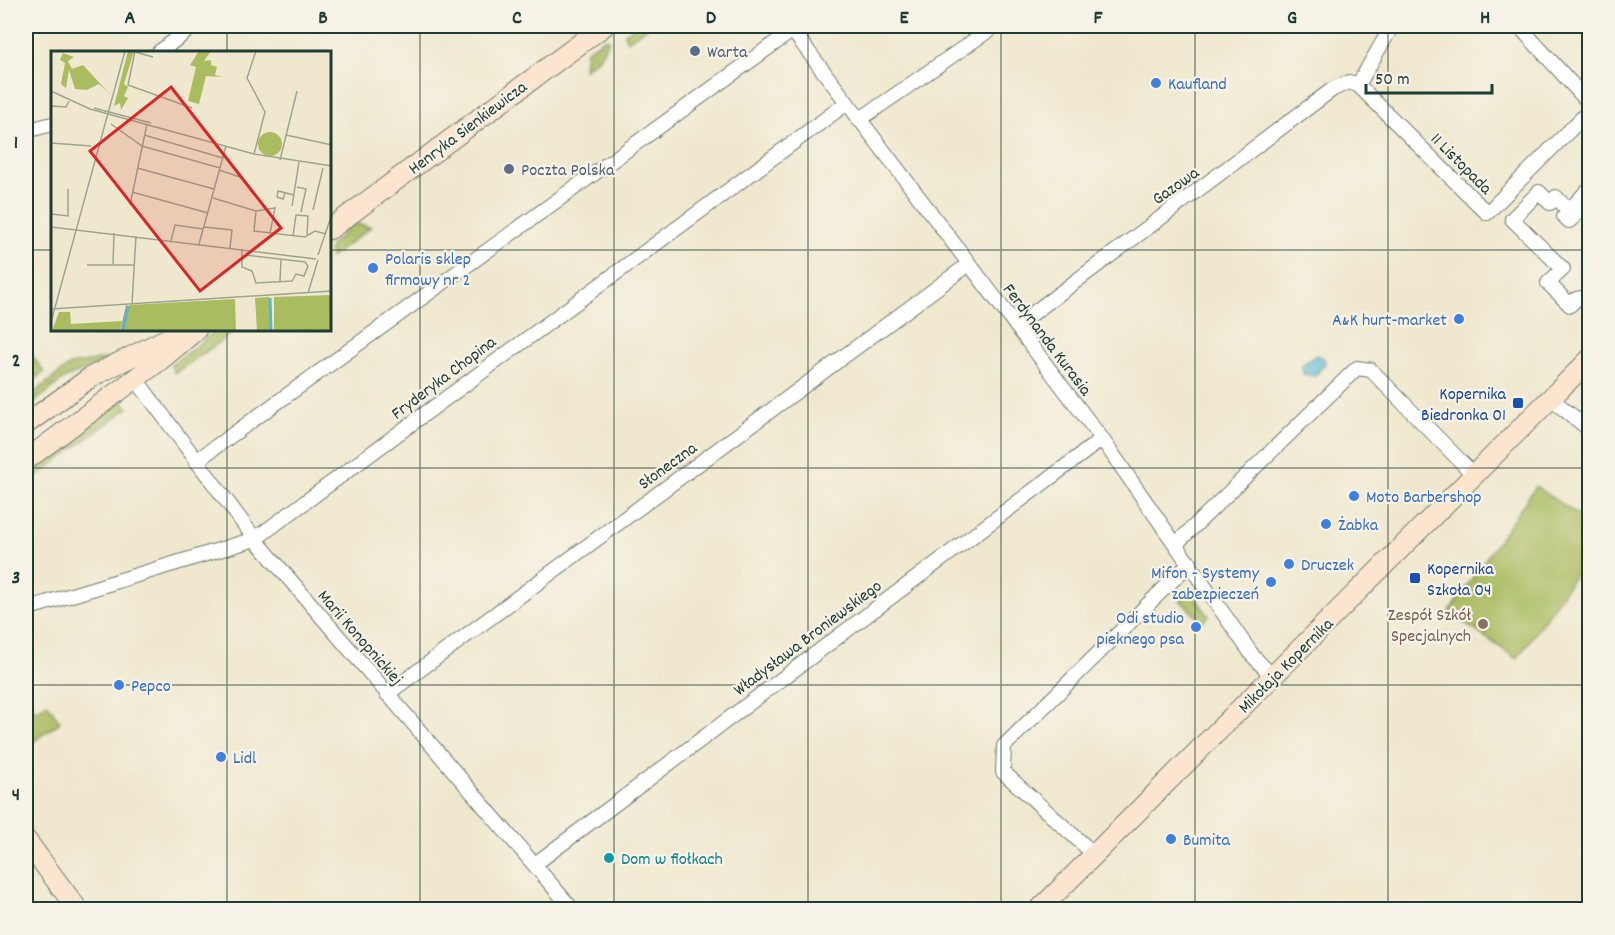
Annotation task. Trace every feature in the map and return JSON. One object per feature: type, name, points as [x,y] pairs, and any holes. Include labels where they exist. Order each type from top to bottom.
[{"type":"street","points":[[160,51],[194,26]]},
{"type":"street","name":"Henryka Sienkiewicza","points":[[332,228],[604,26]]},
{"type":"street","points":[[859,120],[995,26]]},
{"type":"street","points":[[1358,85],[1392,26]]},
{"type":"street","points":[[1519,26],[1590,104]]},
{"type":"street","points":[[196,461],[791,28]]},
{"type":"street","name":"Ferdynanda Kurasia","points":[[791,28],[1101,439],[1253,656],[1273,677]]},
{"type":"street","name":"Gazowa","points":[[1016,326],[1333,89],[1349,82],[1358,85]]},
{"type":"street","name":"11 Listopada","points":[[1358,85],[1487,213],[1590,110]]},
{"type":"street","name":"Fryderyka Chopina","points":[[26,609],[255,539],[708,203],[847,104]]},
{"type":"street","points":[[26,131],[51,124]]},
{"type":"street","points":[[1590,193],[1587,191],[1574,205],[1580,211],[1569,221],[1564,216],[1569,211],[1556,197],[1550,203],[1539,192],[1512,219],[1563,269],[1548,283],[1562,298],[1570,305],[1576,298],[1590,296]]},
{"type":"street","name":"Słoneczna","points":[[387,694],[969,264]]},
{"type":"street","points":[[26,424],[91,378],[181,332]]},
{"type":"street","points":[[26,460],[193,332]]},
{"type":"street","name":"Mikołaja Kopernika","points":[[1040,909],[1475,476],[1590,358]]},
{"type":"street","points":[[1176,544],[1357,368],[1371,370],[1475,476]]},
{"type":"street","name":"Marii Konopnickiej","points":[[135,378],[255,539],[573,909]]},
{"type":"street","points":[[1550,398],[1590,430]]},
{"type":"street","name":"Władysława Broniewskiego","points":[[535,864],[1101,439]]},
{"type":"street","points":[[1094,854],[1003,772],[1004,746],[1190,563]]},
{"type":"street","points":[[26,840],[78,909]]},
{"type":"green space","points":[[635,26],[649,26],[627,41],[624,34]]},
{"type":"green space","points":[[606,38],[609,40],[599,58],[584,69],[586,51]]},
{"type":"green space","points":[[353,223],[371,227],[332,256],[332,244]]},
{"type":"green space","points":[[214,332],[234,332],[175,373],[171,365]]},
{"type":"green space","points":[[26,347],[44,372],[26,386]]},
{"type":"green space","points":[[117,357],[65,378],[26,409],[26,399],[70,365]]},
{"type":"green space","points":[[122,401],[128,408],[26,484],[26,475]]},
{"type":"green space","points":[[1536,486],[1589,523],[1589,555],[1517,659],[1449,612]]},
{"type":"green space","points":[[1191,592],[1209,616],[1202,622],[1180,600]]},
{"type":"green space","points":[[47,703],[60,722],[30,744],[26,737],[26,712],[33,707],[37,711]]},
{"type":"water","points":[[1316,355],[1324,358],[1325,364],[1315,376],[1303,374],[1302,365]]},
{"type":"place","name":"Warta","points":[[695,51]]},
{"type":"place","name":"Kaufland","points":[[1156,83]]},
{"type":"place","name":"Poczta Polska","points":[[509,169]]},
{"type":"place","name":"Polaris sklep firmowy nr 2","points":[[373,268]]},
{"type":"place","name":"A&K hurt-market","points":[[1459,319]]},
{"type":"place","name":"Kopernika Biedronka 01","points":[[1518,403]]},
{"type":"place","name":"Moto Barbershop","points":[[1354,496]]},
{"type":"place","name":"Żabka","points":[[1326,524]]},
{"type":"place","name":"Druczek","points":[[1289,564]]},
{"type":"place","name":"Kopernika Szkoła 04","points":[[1415,578]]},
{"type":"place","name":"Mifon - Systemy zabezpieczeń","points":[[1271,582]]},
{"type":"place","name":"Zespół Szkół Specjalnych","points":[[1483,624]]},
{"type":"place","name":"Odi studio pieknego psa","points":[[1196,627]]},
{"type":"place","name":"Pepco","points":[[119,685]]},
{"type":"place","name":"Lidl","points":[[221,757]]},
{"type":"place","name":"Bumita","points":[[1171,839]]},
{"type":"place","name":"Dom w fiołkach","points":[[609,858]]}]
